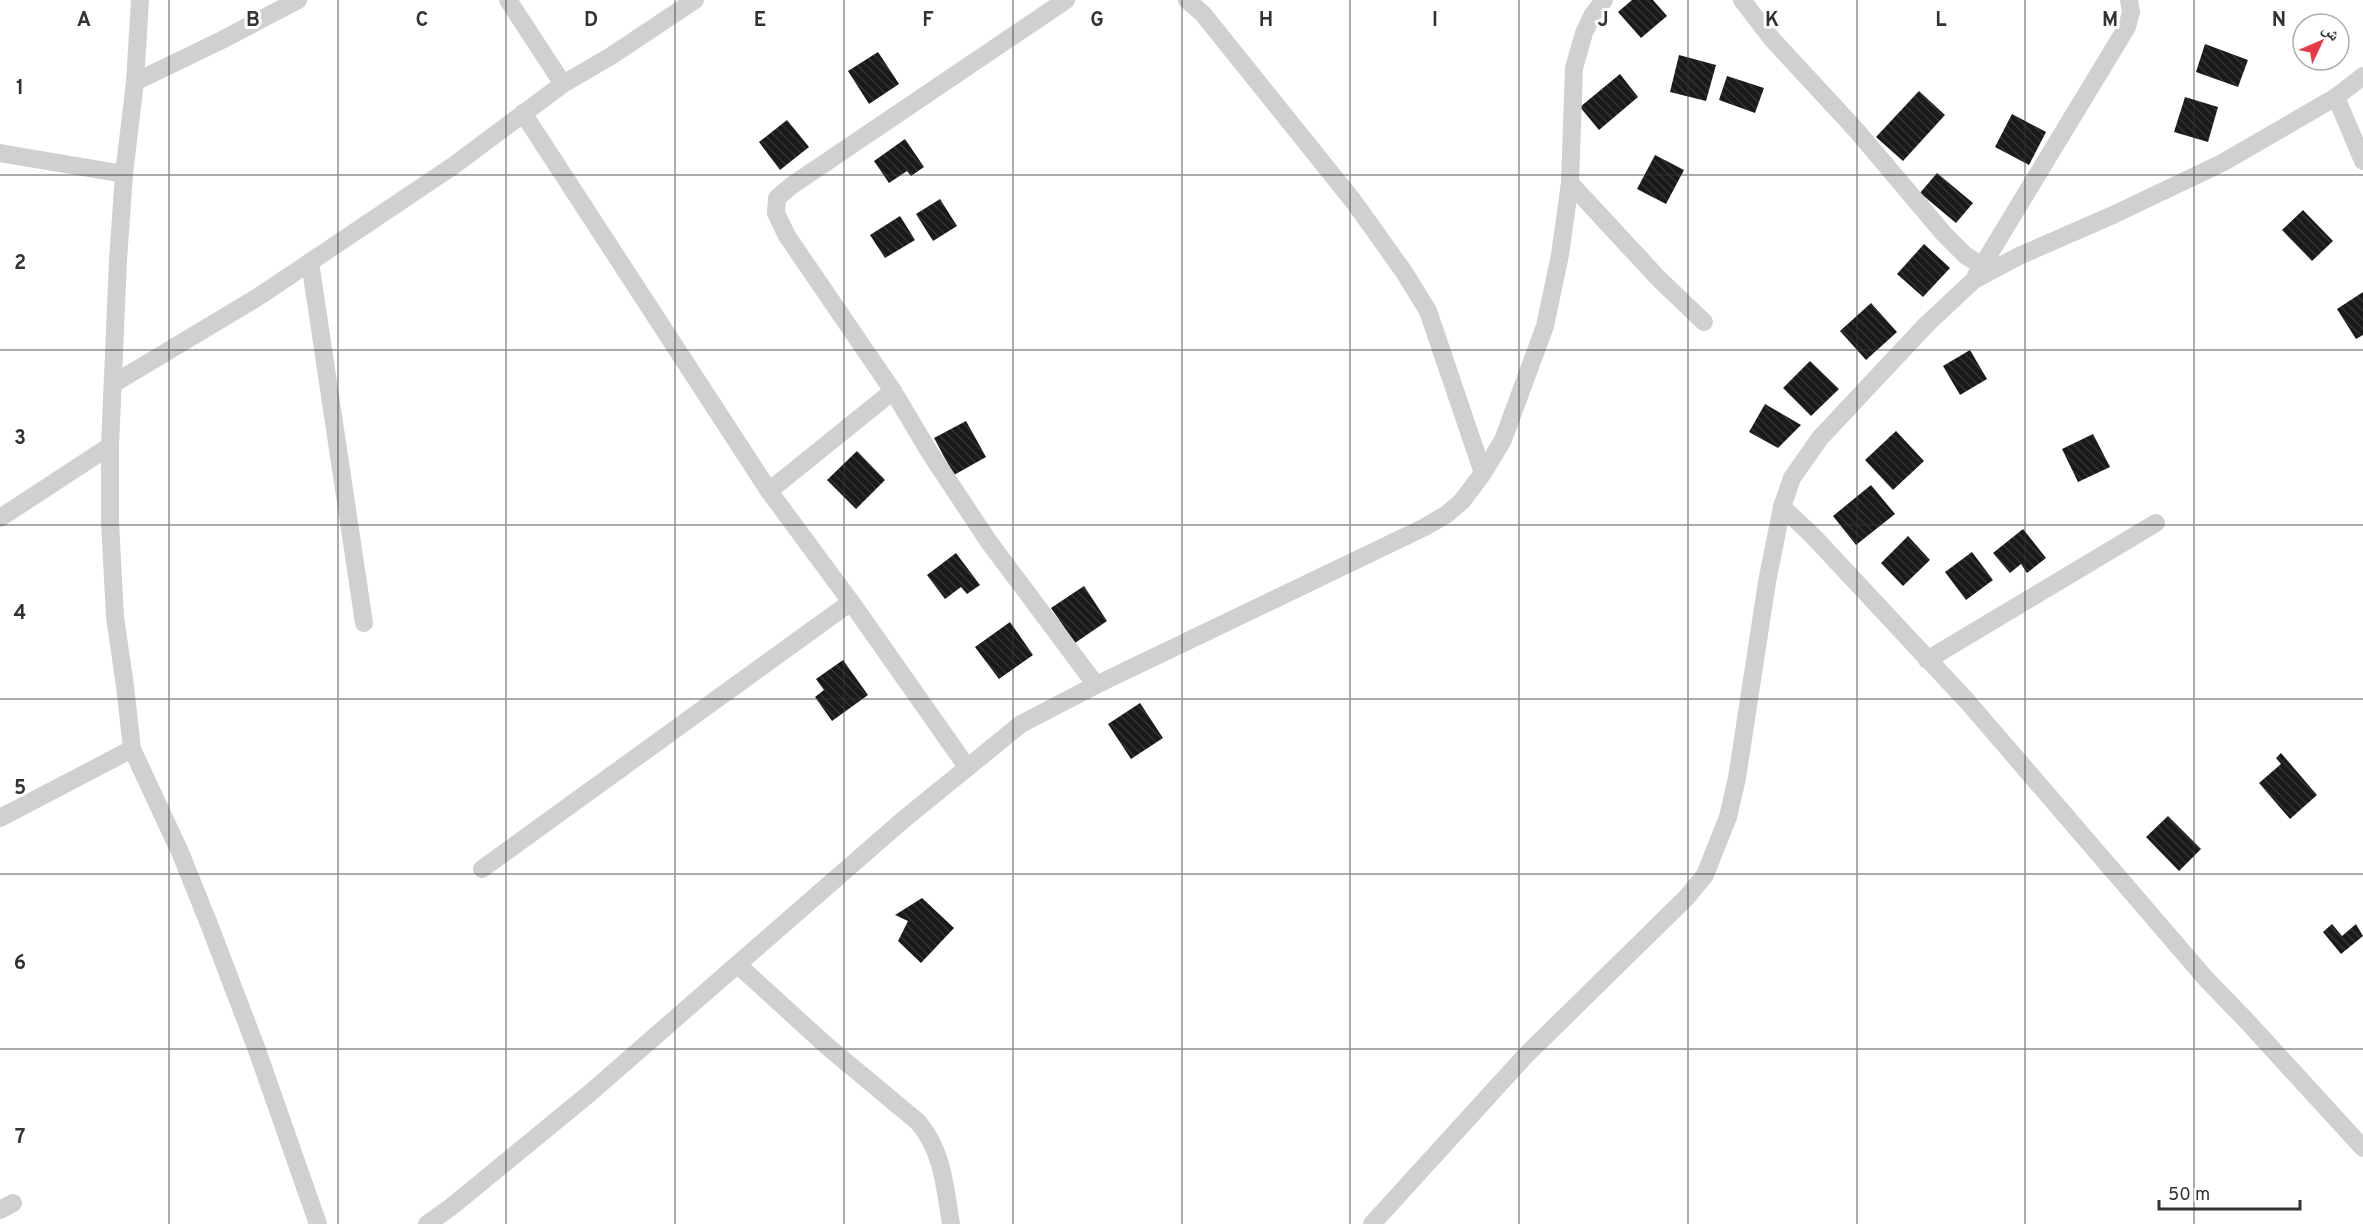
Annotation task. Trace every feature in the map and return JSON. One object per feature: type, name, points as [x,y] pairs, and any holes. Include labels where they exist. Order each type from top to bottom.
[{"type":"street","points":[[140,0],[135,82],[124,174],[117,271],[110,446],[110,522],[115,617],[132,749],[180,852],[213,934],[257,1050],[318,1224]]},
{"type":"street","points":[[135,82],[298,0]]},
{"type":"street","points":[[508,0],[563,84]]},
{"type":"street","points":[[113,384],[219,322],[310,262],[453,166],[563,84],[611,56],[695,0]]},
{"type":"street","points":[[1066,0],[791,186],[777,198],[776,213],[787,236],[893,391],[930,453],[989,542],[1096,685]]},
{"type":"street","points":[[1187,0],[1203,14],[1354,202],[1404,272],[1428,311],[1483,473]]},
{"type":"street","points":[[1742,0],[1772,39],[1857,131],[1978,273]]},
{"type":"street","points":[[1372,1224],[1518,1063],[1688,897],[1705,875],[1728,817],[1737,778],[1767,582],[1782,507],[1792,478],[1820,438],[1978,273],[2127,27],[2131,12],[2129,0]]},
{"type":"street","points":[[427,1224],[460,1200],[590,1093],[903,820],[1021,724],[1096,685],[1425,527],[1447,514],[1462,501],[1483,473],[1503,440],[1545,326],[1560,255],[1569,183],[1574,68],[1584,33],[1600,1]]},
{"type":"street","points":[[1978,273],[2154,196],[2222,163],[2336,97],[2363,76]]},
{"type":"street","points":[[2336,97],[2363,161]]},
{"type":"street","points":[[523,114],[769,490],[967,767]]},
{"type":"street","points":[[0,153],[124,174]]},
{"type":"street","points":[[1569,183],[1704,322]]},
{"type":"street","points":[[310,262],[364,623]]},
{"type":"street","points":[[769,490],[893,391]]},
{"type":"street","points":[[0,518],[110,446]]},
{"type":"street","points":[[1782,507],[1813,536],[2032,775],[2206,980],[2244,1018],[2363,1148]]},
{"type":"street","points":[[1927,660],[2156,523]]},
{"type":"street","points":[[482,869],[851,602]]},
{"type":"street","points":[[0,818],[132,749]]},
{"type":"street","points":[[738,965],[828,1047],[918,1122],[930,1136],[938,1152],[951,1224]]},
{"type":"building","points":[[1632,0],[1653,0],[1667,16],[1641,38],[1618,12]]},
{"type":"building","points":[[2205,44],[2248,60],[2238,87],[2196,72]]},
{"type":"building","points":[[878,52],[899,84],[869,104],[848,71]]},
{"type":"building","points":[[1679,55],[1716,65],[1706,101],[1670,92]]},
{"type":"building","points":[[1620,74],[1638,97],[1599,130],[1580,107]]},
{"type":"building","points":[[1727,76],[1764,88],[1755,113],[1719,100]]},
{"type":"building","points":[[1919,91],[1945,115],[1903,161],[1876,137]]},
{"type":"building","points":[[2185,97],[2218,107],[2208,142],[2174,132]]},
{"type":"building","points":[[2012,114],[2046,132],[2029,165],[1995,147]]},
{"type":"building","points":[[787,120],[809,147],[780,170],[759,142]]},
{"type":"building","points":[[905,139],[924,167],[911,176],[907,171],[889,183],[874,161]]},
{"type":"building","points":[[1655,155],[1684,170],[1666,204],[1637,189]]},
{"type":"building","points":[[1937,173],[1973,203],[1956,223],[1920,193]]},
{"type":"building","points":[[940,199],[957,226],[933,241],[916,214]]},
{"type":"building","points":[[2303,210],[2333,241],[2312,261],[2282,230]]},
{"type":"building","points":[[900,216],[915,240],[885,258],[870,235]]},
{"type":"building","points":[[1924,244],[1950,268],[1923,297],[1897,274]]},
{"type":"building","points":[[2363,292],[2363,335],[2356,339],[2337,309]]},
{"type":"building","points":[[1871,303],[1897,332],[1866,360],[1840,331]]},
{"type":"building","points":[[1970,350],[1987,379],[1960,395],[1943,366]]},
{"type":"building","points":[[1810,361],[1839,389],[1811,416],[1783,388]]},
{"type":"building","points":[[1765,404],[1801,425],[1778,448],[1749,432]]},
{"type":"building","points":[[966,421],[986,457],[954,475],[934,438]]},
{"type":"building","points":[[1896,431],[1924,461],[1893,490],[1865,460]]},
{"type":"building","points":[[2093,434],[2110,467],[2078,482],[2062,449]]},
{"type":"building","points":[[857,451],[885,480],[856,509],[827,480]]},
{"type":"building","points":[[1871,485],[1895,514],[1856,545],[1833,516]]},
{"type":"building","points":[[2023,529],[2046,558],[2027,573],[2021,564],[2010,573],[1993,553]]},
{"type":"building","points":[[1908,536],[1930,560],[1903,586],[1881,563]]},
{"type":"building","points":[[1972,552],[1993,580],[1966,600],[1945,572]]},
{"type":"building","points":[[956,553],[980,585],[967,594],[961,587],[945,599],[927,575]]},
{"type":"building","points":[[1084,586],[1107,621],[1075,643],[1051,608]]},
{"type":"building","points":[[1010,622],[1033,655],[999,679],[975,647]]},
{"type":"building","points":[[843,660],[868,695],[832,721],[815,697],[824,690],[816,679]]},
{"type":"building","points":[[1140,703],[1163,738],[1131,759],[1108,724]]},
{"type":"building","points":[[2281,753],[2317,795],[2290,819],[2259,783],[2281,764],[2276,758]]},
{"type":"building","points":[[2168,816],[2201,849],[2179,871],[2146,837]]},
{"type":"building","points":[[922,898],[954,928],[921,963],[898,941],[908,921],[895,915]]},
{"type":"building","points":[[2332,924],[2342,936],[2356,924],[2363,936],[2341,954],[2323,932]]}]
